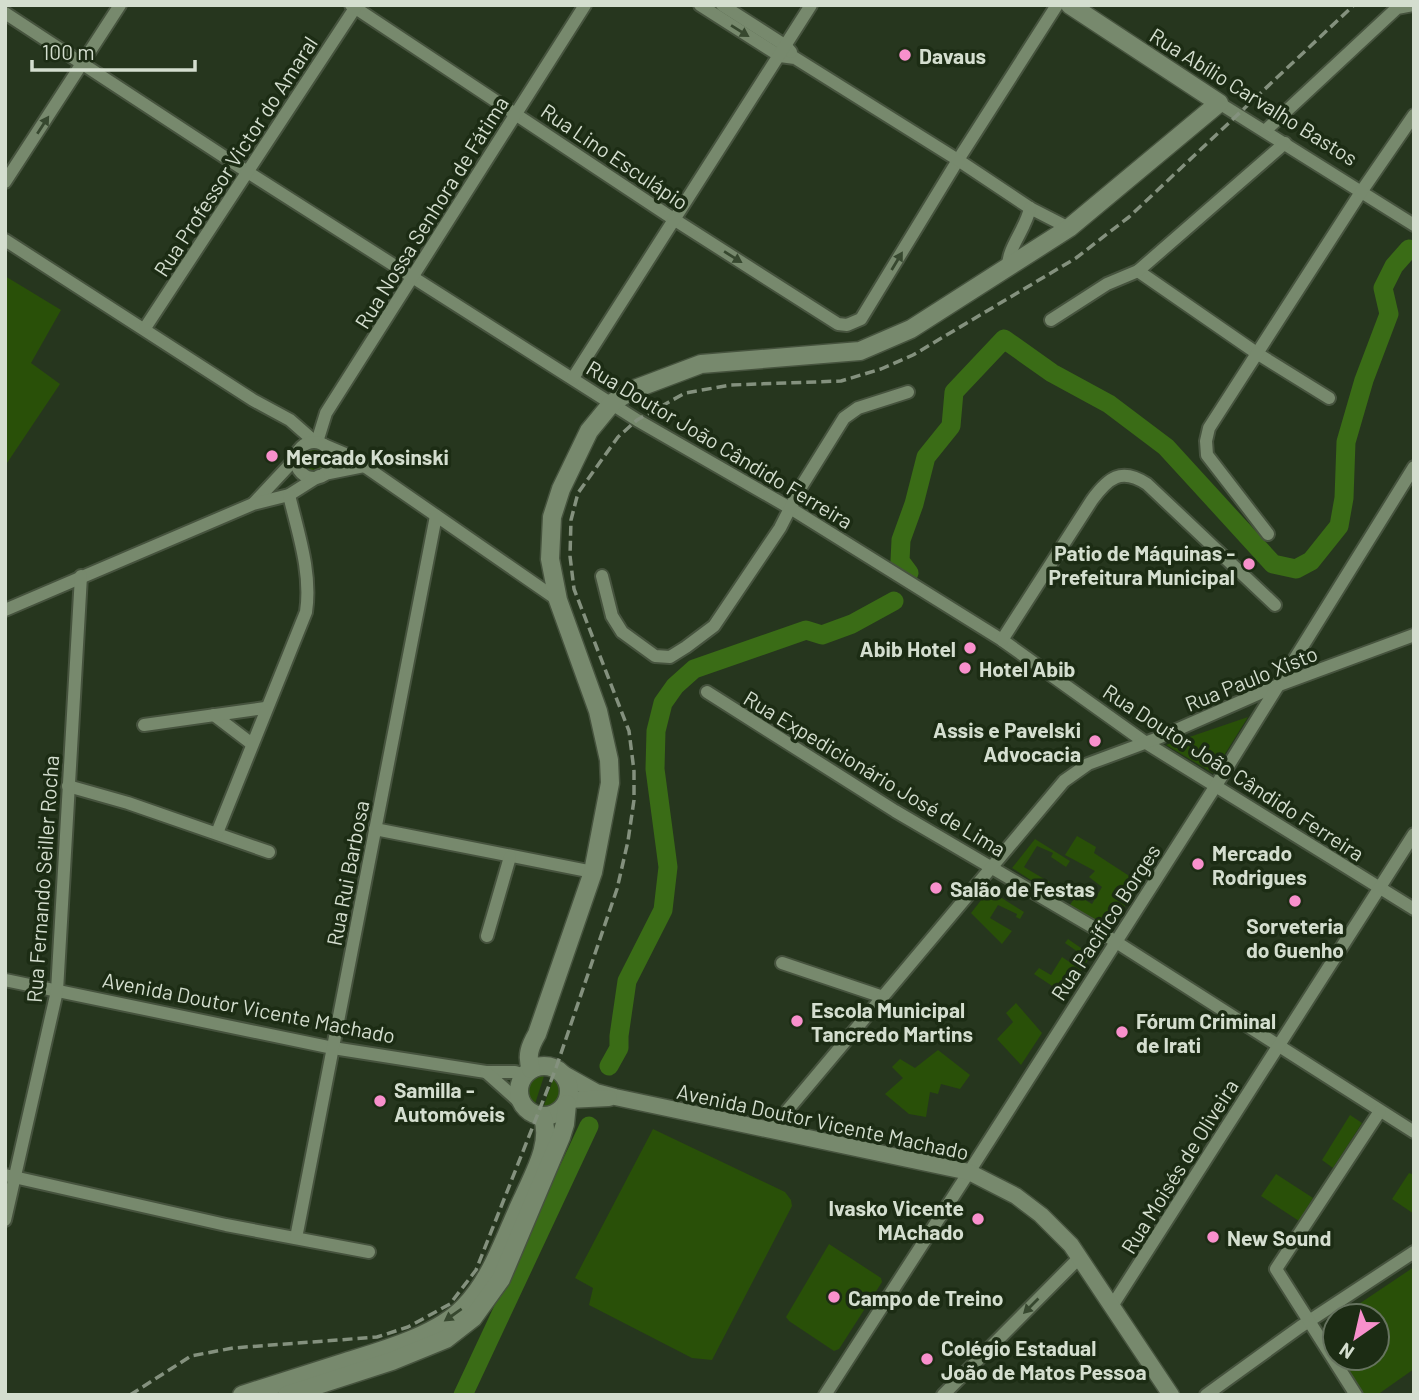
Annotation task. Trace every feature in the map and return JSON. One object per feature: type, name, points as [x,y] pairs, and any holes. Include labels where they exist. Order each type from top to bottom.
[{"type":"main road","name":"Rua Abílio Carvalho Bastos","points":[[1070,5],[1219,103]]},
{"type":"main road","points":[[567,1102],[554,1115],[542,1116],[530,1112],[524,1106],[519,1090],[528,1072],[528,1052],[537,1034],[593,872],[610,783],[609,760],[598,711],[558,600],[550,559],[552,517],[561,489],[584,440],[612,402],[632,390],[701,364],[860,351],[911,329],[1069,228],[1219,103]]},
{"type":"main road","points":[[287,1395],[403,1357],[446,1339],[473,1318],[501,1279],[565,1124],[570,1088],[537,1034]]},
{"type":"main road","points":[[528,1072],[539,1066],[559,1071]]},
{"type":"main road","points":[[242,1395],[392,1347],[435,1328],[465,1307],[488,1272],[534,1172],[544,1141],[545,1124],[542,1116]]},
{"type":"street","points":[[5,182],[120,5]]},
{"type":"street","name":"Rua Nossa Senhora de Fátima","points":[[319,443],[326,413],[585,5]]},
{"type":"street","points":[[699,5],[795,58],[1030,208],[1069,228]]},
{"type":"street","points":[[722,5],[783,51]]},
{"type":"street","points":[[573,378],[811,5]]},
{"type":"street","points":[[958,160],[1057,5]]},
{"type":"street","points":[[1266,130],[1397,8],[1413,5]]},
{"type":"street","name":"Rua Lino Esculápio","points":[[354,6],[675,220],[838,324],[848,325],[861,319],[958,160]]},
{"type":"street","name":"Rua Professor Victor do Amaral","points":[[145,328],[249,173],[354,6]]},
{"type":"street","name":"Rua Doutor João Cândido Ferreira","points":[[5,13],[249,173],[637,420],[790,508],[1002,640],[1146,743],[1414,909]]},
{"type":"street","name":"Rua Abílio Carvalho Bastos","points":[[1219,103],[1414,225]]},
{"type":"street","points":[[1268,534],[1207,455],[1209,428],[1361,192],[1414,115]]},
{"type":"street","points":[[1051,320],[1107,284],[1139,271],[1285,143]]},
{"type":"street","points":[[1008,268],[1007,260],[1027,222],[1030,208]]},
{"type":"street","points":[[5,240],[253,400],[290,420],[319,443],[332,459],[331,465],[322,475],[289,495],[253,504],[5,610]]},
{"type":"street","points":[[1139,271],[1258,354],[1329,398]]},
{"type":"street","points":[[602,576],[612,616],[622,632],[655,656],[670,657],[714,626],[780,528],[844,418],[858,408],[908,392]]},
{"type":"street","points":[[290,420],[299,469],[303,474],[314,477],[364,466]]},
{"type":"street","points":[[253,504],[306,444],[319,443],[350,456],[558,600]]},
{"type":"street","name":"Rua Pacífico Borges","points":[[831,1391],[1215,787],[1414,467]]},
{"type":"street","points":[[1002,640],[1092,500],[1109,480],[1121,475],[1137,477],[1147,484],[1275,605]]},
{"type":"street","points":[[217,833],[265,708],[306,612],[309,593],[306,569],[289,495]]},
{"type":"street","name":"Rua Rui Barbosa","points":[[296,1238],[436,516]]},
{"type":"street","name":"Rua Fernando Seiller Rocha","points":[[5,1220],[10,1175],[57,990],[81,576]]},
{"type":"street","name":"Rua Paulo Xisto","points":[[770,1131],[1064,781],[1088,764],[1146,743],[1276,686],[1414,635]]},
{"type":"street","name":"Rua Expedicionário José de Lima","points":[[706,692],[895,811],[1116,942],[1414,1132]]},
{"type":"street","points":[[144,725],[265,708]]},
{"type":"street","points":[[214,715],[252,744]]},
{"type":"street","points":[[68,786],[128,803],[269,852]]},
{"type":"street","points":[[375,830],[593,872]]},
{"type":"street","name":"Rua Moisés de Oliveira","points":[[1112,1306],[1414,834]]},
{"type":"street","points":[[487,936],[510,857]]},
{"type":"street","points":[[782,963],[883,997]]},
{"type":"street","name":"Avenida Doutor Vicente Machado","points":[[5,980],[333,1048],[486,1072],[528,1072]]},
{"type":"street","name":"Avenida Doutor Vicente Machado","points":[[559,1071],[596,1092],[615,1097],[969,1172],[1016,1196],[1041,1214],[1071,1245],[1171,1395]]},
{"type":"street","points":[[486,1072],[524,1106]]},
{"type":"street","name":"Avenida Doutor Vicente Machado","points":[[567,1102],[615,1097]]},
{"type":"street","points":[[1356,1395],[1276,1269],[1380,1111]]},
{"type":"street","points":[[10,1175],[226,1225],[369,1252]]},
{"type":"street","points":[[1206,1395],[1414,1252]]},
{"type":"street","points":[[943,1395],[1079,1258]]},
{"type":"green space","points":[[5,276],[61,310],[31,363],[60,384],[5,466]]},
{"type":"green space","points":[[308,449],[318,449],[325,456],[325,466],[318,473],[308,473],[301,466],[301,456]]},
{"type":"green space","points":[[1248,717],[1213,773],[1166,745]]},
{"type":"green space","points":[[1077,836],[1096,847],[1094,853],[1140,883],[1108,932],[1069,906],[1077,895],[1092,904],[1102,887],[1089,877],[1095,871],[1065,855]]},
{"type":"green space","points":[[1035,839],[1070,861],[1066,867],[1051,857],[1053,853],[1037,846],[1024,867],[1056,886],[1051,893],[1012,868]]},
{"type":"green space","points":[[989,890],[1024,912],[1020,919],[1016,917],[1017,914],[998,905],[990,918],[1012,931],[1002,944],[971,913]]},
{"type":"green space","points":[[1068,939],[1091,955],[1066,995],[1034,974],[1039,968],[1051,975],[1062,957],[1077,967],[1084,956],[1065,943]]},
{"type":"green space","points":[[1016,1003],[1042,1033],[1021,1065],[997,1039],[1013,1022],[1006,1013]]},
{"type":"green space","points":[[938,1050],[970,1075],[960,1089],[941,1084],[938,1094],[930,1092],[926,1117],[909,1114],[885,1094],[903,1078],[892,1067],[900,1059],[915,1068]]},
{"type":"green space","points":[[545,1073],[533,1110],[525,1098],[524,1087],[531,1077]]},
{"type":"green space","points":[[554,1077],[562,1089],[561,1100],[552,1110],[542,1111]]},
{"type":"green space","points":[[1350,1115],[1362,1123],[1333,1168],[1322,1160]]},
{"type":"green space","points":[[653,1129],[785,1192],[791,1200],[792,1206],[712,1360],[692,1358],[589,1305],[593,1288],[575,1278]]},
{"type":"green space","points":[[1409,1173],[1414,1175],[1414,1214],[1392,1199]]},
{"type":"green space","points":[[1276,1174],[1313,1198],[1299,1221],[1261,1196]]},
{"type":"green space","name":"Campo de Treino","points":[[829,1244],[881,1278],[882,1282],[839,1349],[834,1351],[786,1317]]},
{"type":"green space","points":[[1414,1267],[1414,1369],[1377,1395],[1363,1395],[1348,1372],[1391,1372],[1391,1302],[1362,1302]]},
{"type":"waterway","points":[[909,573],[900,561],[901,540],[926,457],[951,426],[954,392],[1004,339],[1052,373],[1109,404],[1166,447],[1273,564],[1296,569],[1311,561],[1339,526],[1344,498],[1346,442],[1364,380],[1389,314],[1383,288],[1394,266],[1409,249]]},
{"type":"waterway","points":[[609,1066],[619,1048],[627,981],[663,910],[668,867],[655,769],[656,731],[663,703],[675,686],[694,669],[806,630],[822,635],[852,624],[894,601]]},
{"type":"waterway","points":[[463,1395],[589,1126]]},
{"type":"railway","points":[[130,1395],[191,1356],[233,1348],[377,1337],[408,1327],[450,1304],[476,1270],[556,1068],[617,889],[628,841],[634,800],[629,731],[574,589],[570,556],[571,520],[578,493],[618,437],[637,420],[685,393],[731,385],[841,381],[881,369],[913,355],[1076,258],[1129,217],[1354,5]]},
{"type":"place","name":"Davaus","points":[[905,55]]},
{"type":"place","name":"Mercado Kosinski","points":[[272,456]]},
{"type":"place","name":"Patio de Máquinas - Prefeitura Municipal","points":[[1249,564]]},
{"type":"place","name":"Abib Hotel","points":[[970,648]]},
{"type":"place","name":"Hotel Abib","points":[[965,668]]},
{"type":"place","name":"Assis e Pavelski Advocacia","points":[[1095,741]]},
{"type":"place","name":"Mercado Rodrigues","points":[[1198,864]]},
{"type":"place","name":"Salão de Festas","points":[[936,888]]},
{"type":"place","name":"Sorveteria do Guenho","points":[[1295,901]]},
{"type":"place","name":"Escola Municipal Tancredo Martins","points":[[797,1021]]},
{"type":"place","name":"Fórum Criminal de Irati","points":[[1122,1032]]},
{"type":"place","name":"Samilla - Automóveis","points":[[380,1101]]},
{"type":"place","name":"Ivasko Vicente MAchado","points":[[978,1219]]},
{"type":"place","name":"New Sound","points":[[1213,1237]]},
{"type":"place","name":"Campo de Treino","points":[[834,1297]]},
{"type":"place","name":"Colégio Estadual João de Matos Pessoa","points":[[927,1359]]}]
